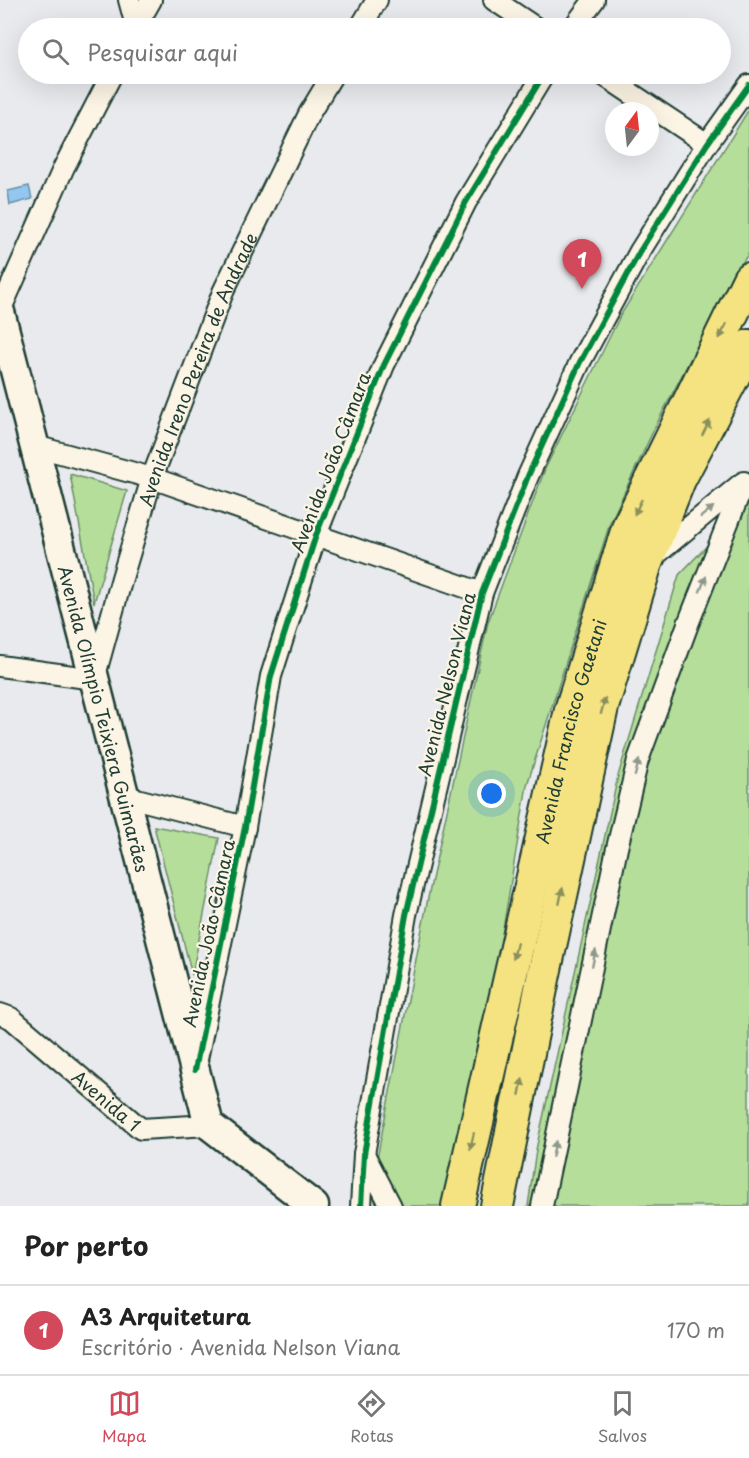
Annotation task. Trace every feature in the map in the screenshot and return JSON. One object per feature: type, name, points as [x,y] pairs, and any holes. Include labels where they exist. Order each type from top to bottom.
[{"type":"main road","name":"Avenida Francisco Gaetani","points":[[460,1195],[571,710],[629,525],[749,279]]},
{"type":"main road","name":"Avenida Francisco Gaetani","points":[[497,1206],[602,707],[646,562],[679,480],[749,346]]},
{"type":"main road","points":[[438,1206],[460,1195]]},
{"type":"street","points":[[129,0],[133,18]]},
{"type":"street","points":[[140,18],[151,0]]},
{"type":"street","points":[[366,18],[377,0]]},
{"type":"street","points":[[494,0],[521,18]]},
{"type":"street","points":[[580,18],[594,0]]},
{"type":"street","points":[[0,312],[64,166],[107,84]]},
{"type":"street","name":"Avenida Ireno Pereira de Andrade","points":[[94,679],[152,478],[223,292],[309,114],[327,84]]},
{"type":"street","name":"Avenida João Câmara","points":[[195,1070],[245,828],[271,676],[316,535],[384,365],[466,202],[538,84]]},
{"type":"street","points":[[618,84],[707,144]]},
{"type":"street","name":"Avenida Nelson Viana","points":[[361,1206],[364,1154],[406,915],[482,593],[528,476],[580,362],[640,251],[707,144],[749,85]]},
{"type":"street","name":"Avenida Olímpio Teixiera Guimarães","points":[[0,312],[209,1125]]},
{"type":"street","points":[[34,446],[152,478],[482,593]]},
{"type":"street","points":[[646,562],[747,477]]},
{"type":"street","points":[[542,1206],[616,848],[638,760],[688,624],[747,477]]},
{"type":"street","points":[[0,666],[94,679]]},
{"type":"street","points":[[124,796],[245,828]]},
{"type":"street","name":"Avenida 1","points":[[0,1014],[11,1018],[141,1129],[209,1125]]},
{"type":"street","points":[[209,1125],[314,1206]]},
{"type":"street","points":[[364,1154],[391,1206]]},
{"type":"green space","points":[[749,109],[749,253],[735,273],[655,427],[610,523],[527,785],[492,995],[442,1206],[376,1206],[372,1184],[428,898],[488,622],[545,469],[620,316]]},
{"type":"green space","points":[[70,474],[127,491],[94,603]]},
{"type":"green space","points":[[749,502],[749,1206],[528,1206],[536,1150],[618,776],[679,575]]},
{"type":"green space","points":[[154,826],[219,838],[192,975]]},
{"type":"water","points":[[29,186],[32,199],[10,205],[8,191]]},
{"type":"cycle path","points":[[195,1070],[245,827],[271,676],[316,535],[384,365],[466,202],[538,84]]},
{"type":"cycle path","points":[[361,1206],[364,1154],[406,915],[482,593],[528,476],[580,362],[640,251],[707,144],[749,85]]},
{"type":"place","name":"A3 Arquitetura","points":[[582,289]]}]
